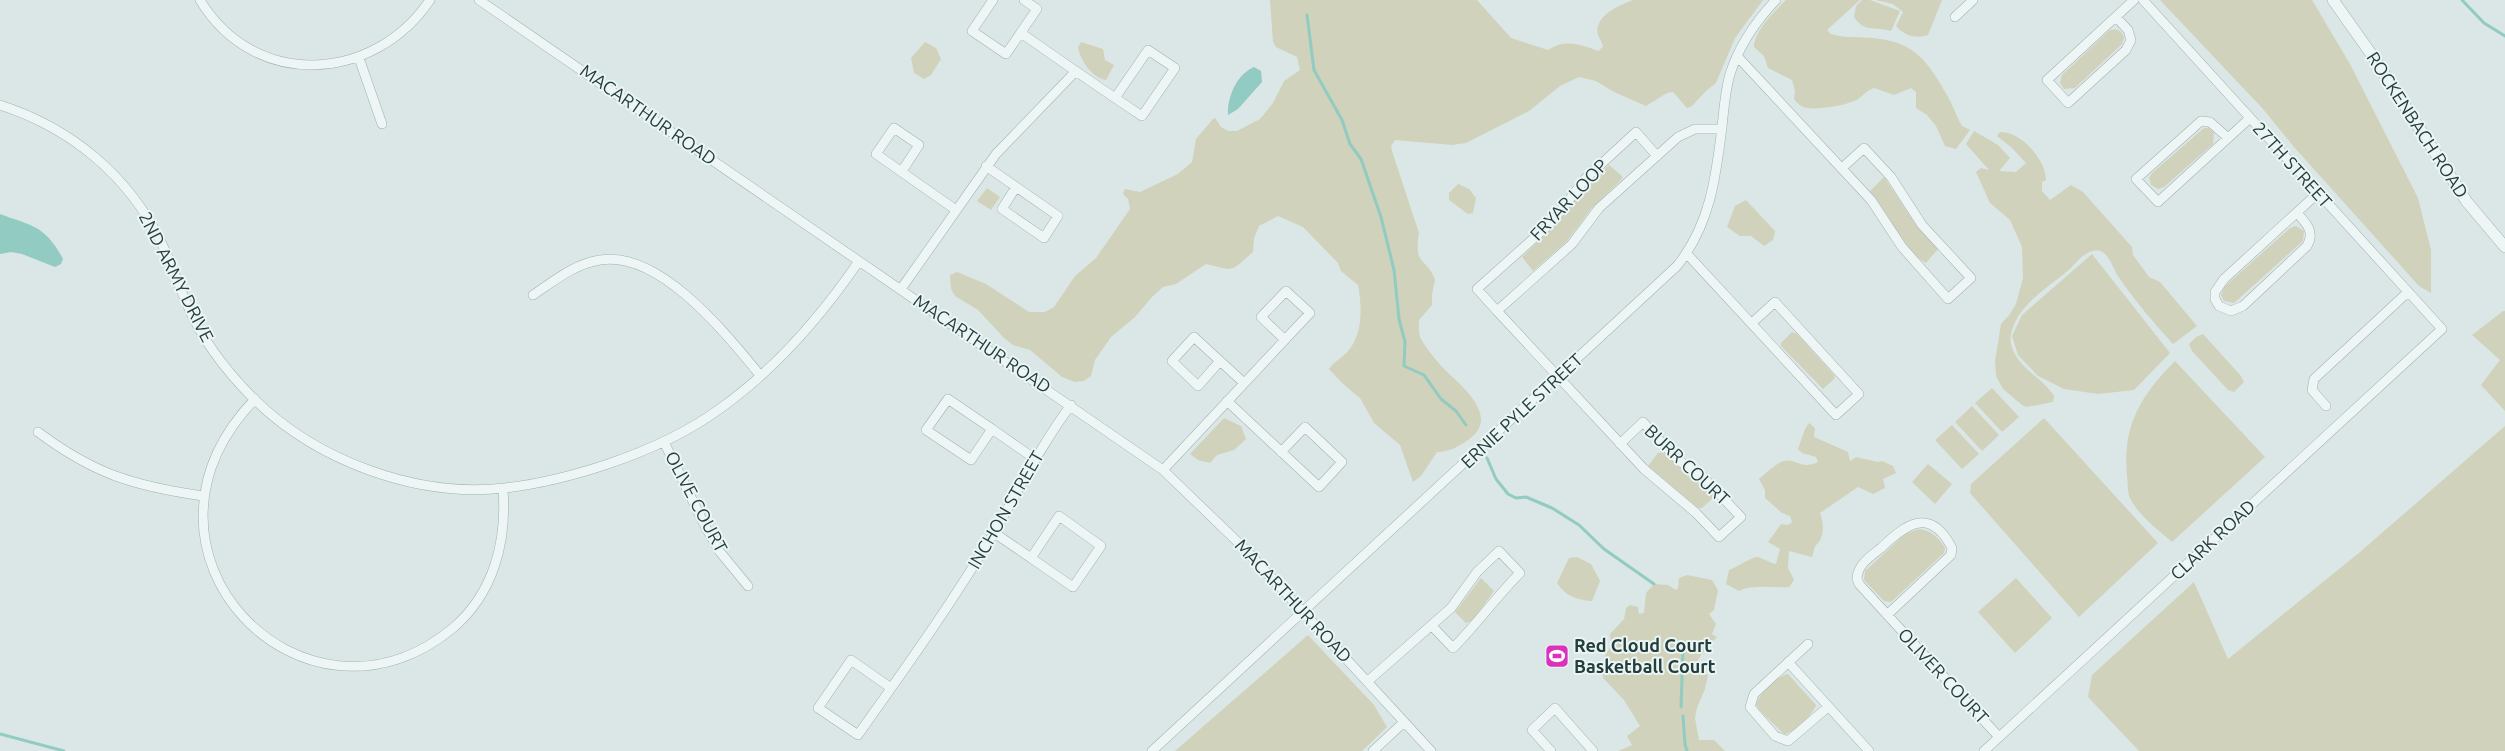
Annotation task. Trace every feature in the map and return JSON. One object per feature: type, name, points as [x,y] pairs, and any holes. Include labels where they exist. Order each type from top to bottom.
[{"type":"street","points":[[200,0],[225,31],[268,57],[305,65],[322,65],[359,58],[390,43],[402,33],[430,0]]},
{"type":"street","name":"MACARTHUR ROAD","points":[[480,0],[1163,470],[1205,509],[1368,681],[1431,751]]},
{"type":"street","points":[[993,0],[972,31],[1006,54],[1037,9],[1024,0]]},
{"type":"street","name":"ERNIE PYLE STREET","points":[[1152,751],[1667,278],[1687,254],[1710,204],[1726,96],[1737,56],[1749,34],[1776,0]]},
{"type":"street","points":[[1954,17],[1973,0]]},
{"type":"street","points":[[2116,17],[2128,30],[2131,40],[2126,50],[2068,104],[2047,80],[2134,0]]},
{"type":"street","name":"27TH STREET","points":[[2143,0],[2442,329]]},
{"type":"street","name":"ROCKENBACH ROAD","points":[[2333,0],[2374,58],[2467,202],[2505,247]]},
{"type":"street","points":[[1021,33],[1115,98],[1142,116],[1175,68],[1148,50],[1115,98]]},
{"type":"street","points":[[1737,56],[1871,200],[1902,247],[1948,299],[1971,278],[1922,225],[1891,177],[1864,148],[1842,168]]},
{"type":"street","points":[[359,58],[382,124]]},
{"type":"street","points":[[901,289],[986,166],[1076,71]]},
{"type":"street","name":"2ND ARMY DRIVE","points":[[0,105],[37,119],[67,136],[85,148],[116,176],[141,208],[162,244],[197,324],[217,356],[254,399],[310,442],[361,468],[408,481],[438,486],[503,489],[584,472],[664,442],[718,410],[760,375],[806,332],[859,261]]},
{"type":"street","points":[[2228,138],[2210,122],[2201,121],[2136,179],[2158,202],[2250,118]]},
{"type":"street","points":[[902,171],[919,145],[894,128],[876,154],[956,210]]},
{"type":"street","name":"FRYAR LOOP","points":[[1497,311],[1572,244],[1599,208],[1686,132],[1695,129],[1722,129]]},
{"type":"street","name":"FRYAR LOOP","points":[[1558,378],[1477,289],[1552,222],[1585,179],[1636,132],[1657,156]]},
{"type":"street","points":[[986,166],[1058,216],[1044,238],[1002,209],[1016,187]]},
{"type":"street","points":[[2296,213],[2310,231],[2311,238],[2307,246],[2242,306],[2231,311],[2219,306],[2215,299],[2219,285],[2296,213],[2318,193]]},
{"type":"street","points":[[1687,254],[1836,415],[1859,394],[1775,302],[1752,323]]},
{"type":"street","points":[[533,295],[570,271],[585,264],[616,259],[632,262],[652,272],[690,300],[726,335],[760,375]]},
{"type":"street","points":[[1163,470],[1310,313],[1286,291],[1261,317],[1284,340]]},
{"type":"street","points":[[2326,406],[2312,390],[2314,379],[2408,292]]},
{"type":"street","name":"CLARK ROAD","points":[[1984,751],[2442,329]]},
{"type":"street","points":[[1220,361],[1198,386],[1172,361],[1194,337],[1244,383]]},
{"type":"street","name":"BURR COURT","points":[[1558,378],[1620,444],[1644,469],[1696,513],[1719,538],[1741,517],[1704,478],[1678,460],[1643,422],[1620,444]]},
{"type":"street","points":[[254,399],[221,442],[212,460],[203,496],[202,525],[208,556],[223,592],[247,622],[278,646],[304,658],[331,664],[365,666],[383,664],[421,650],[441,638],[470,611],[488,583],[500,548],[504,523],[503,489]]},
{"type":"street","points":[[992,429],[970,460],[926,430],[948,399],[992,429],[1035,459]]},
{"type":"street","points":[[1227,401],[1281,452],[1319,487],[1342,462],[1305,427],[1281,452]]},
{"type":"street","name":"INCHON STREET","points":[[891,688],[851,660],[818,708],[858,735],[891,688],[942,615],[994,532],[1035,459],[1071,406]]},
{"type":"street","points":[[38,432],[80,461],[108,475],[142,486],[203,496]]},
{"type":"street","name":"OLIVE COURT","points":[[664,442],[706,528],[720,552],[748,586]]},
{"type":"street","points":[[994,532],[1072,587],[1101,546],[1059,516],[1031,558]]},
{"type":"street","name":"OLIVER COURT","points":[[1888,614],[1951,555],[1952,548],[1948,541],[1932,526],[1916,523],[1902,528],[1858,571],[1859,584],[2000,737]]},
{"type":"street","points":[[1368,681],[1420,634],[1432,626],[1460,597],[1477,572],[1499,551],[1520,573],[1497,596],[1477,623],[1453,648],[1432,626]]},
{"type":"street","points":[[1808,644],[1754,694],[1750,707],[1775,736],[1781,740],[1788,741],[1828,706]]},
{"type":"street","points":[[1788,662],[1869,751]]},
{"type":"street","points":[[1551,751],[1532,730],[1555,708],[1593,751]]},
{"type":"street","points":[[1373,751],[1404,722]]},
{"type":"shaded area","points":[[1270,0],[1477,0],[1511,38],[1548,50],[1567,43],[1599,51],[1603,46],[1598,35],[1598,28],[1603,17],[1621,5],[1633,0],[1763,0],[1735,38],[1716,83],[1692,106],[1687,108],[1673,92],[1667,93],[1646,106],[1614,92],[1596,81],[1579,77],[1560,86],[1529,111],[1466,143],[1452,145],[1395,140],[1391,146],[1392,151],[1419,233],[1418,252],[1435,280],[1432,305],[1419,320],[1420,337],[1435,359],[1476,403],[1481,422],[1477,431],[1464,443],[1449,450],[1437,452],[1421,476],[1413,482],[1400,445],[1374,423],[1360,398],[1329,369],[1347,352],[1357,336],[1361,310],[1358,285],[1341,271],[1338,263],[1303,227],[1278,216],[1259,226],[1254,238],[1253,252],[1233,268],[1229,269],[1206,264],[1176,284],[1163,287],[1135,317],[1111,337],[1095,360],[1091,376],[1084,381],[1075,382],[1062,377],[1030,350],[1013,345],[978,310],[955,296],[951,289],[950,275],[957,272],[986,284],[1029,312],[1045,312],[1054,307],[1075,276],[1096,258],[1130,209],[1128,199],[1123,194],[1125,189],[1140,192],[1178,174],[1192,162],[1196,139],[1213,119],[1215,118],[1221,127],[1228,131],[1237,131],[1260,119],[1273,103],[1284,81],[1300,70],[1297,57],[1276,47],[1273,42]]},
{"type":"shaded area","points":[[1786,0],[1860,0],[1827,30],[1831,34],[1897,43],[1919,55],[1937,78],[1962,126],[1970,130],[1956,149],[1945,146],[1936,126],[1927,115],[1916,108],[1916,92],[1911,88],[1894,95],[1874,88],[1854,101],[1825,108],[1807,108],[1798,103],[1794,99],[1795,91],[1792,80],[1768,68],[1764,56],[1754,47],[1757,34],[1761,28]]},
{"type":"shaded area","points":[[1862,0],[1870,0],[1900,11],[1891,31],[1866,27],[1858,22],[1854,17],[1856,6]]},
{"type":"shaded area","points":[[1876,0],[1942,0],[1928,35],[1915,37],[1903,32],[1896,26],[1903,12],[1893,4]]},
{"type":"shaded area","points":[[2160,0],[2312,0],[2350,64],[2418,198],[2431,250],[2431,293],[2419,286],[2294,147],[2263,109]]},
{"type":"shaded area","points":[[2115,29],[2121,32],[2124,38],[2122,44],[2075,88],[2064,89],[2060,83],[2062,75],[2110,30]]},
{"type":"shaded area","points":[[925,42],[936,48],[941,59],[931,75],[924,79],[914,73],[911,58]]},
{"type":"shaded area","points":[[1081,42],[1103,49],[1105,60],[1114,65],[1106,80],[1096,76],[1084,63],[1078,47]]},
{"type":"shaded area","points":[[1254,67],[1261,71],[1262,82],[1238,109],[1228,115],[1229,101],[1234,87],[1248,70]]},
{"type":"shaded area","points":[[2204,128],[2209,128],[2214,133],[2213,144],[2164,187],[2158,189],[2151,185],[2149,178],[2152,173]]},
{"type":"shaded area","points":[[1974,131],[1998,145],[2010,158],[1999,171],[2016,172],[2026,163],[1997,136],[2000,132],[2016,136],[2024,141],[2042,164],[2046,180],[2042,182],[2042,191],[2050,200],[2071,185],[2083,192],[2132,247],[2133,255],[2149,277],[2160,282],[2197,326],[2173,344],[2131,294],[2107,256],[2101,251],[2092,251],[2081,257],[2070,269],[2024,308],[2011,333],[2011,344],[2014,353],[2024,366],[2049,389],[2054,396],[2053,402],[2026,407],[2003,389],[1996,376],[1995,361],[2001,324],[2016,304],[2023,278],[2022,247],[2010,220],[1990,203],[1976,172],[1981,168],[1989,170],[1966,144]]},
{"type":"shaded area","points":[[1609,165],[1622,176],[1622,179],[1591,209],[1567,241],[1533,271],[1522,257],[1557,224],[1578,194]]},
{"type":"shaded area","points":[[1884,177],[1916,225],[1938,249],[1926,263],[1911,250],[1870,191]]},
{"type":"shaded area","points":[[1458,184],[1469,189],[1476,198],[1473,213],[1468,214],[1449,200],[1449,193]]},
{"type":"shaded area","points":[[987,188],[1000,197],[991,210],[977,201]]},
{"type":"shaded area","points":[[1746,200],[1775,231],[1773,240],[1764,246],[1751,236],[1740,236],[1727,227],[1735,206]]},
{"type":"shaded area","points":[[0,214],[37,228],[44,233],[63,259],[61,264],[55,267],[22,254],[11,252],[0,254]]},
{"type":"shaded area","points":[[2296,226],[2304,231],[2303,241],[2234,303],[2224,301],[2221,295],[2224,287],[2290,228]]},
{"type":"shaded area","points":[[2092,254],[2170,353],[2134,390],[2098,394],[2064,389],[2038,376],[2018,355],[2012,336],[2022,315]]},
{"type":"shaded area","points":[[2505,311],[2505,411],[2481,385],[2500,360],[2472,335]]},
{"type":"shaded area","points":[[1792,332],[1797,334],[1835,376],[1823,389],[1781,346],[1781,343]]},
{"type":"shaded area","points":[[2203,334],[2241,376],[2244,382],[2234,392],[2228,390],[2192,351],[2189,344],[2196,337]]},
{"type":"shaded area","points":[[2175,361],[2265,457],[2172,542],[2143,516],[2130,498],[2126,458],[2131,427],[2136,412],[2152,386]]},
{"type":"shaded area","points":[[1992,388],[2019,417],[2002,432],[1975,403]]},
{"type":"shaded area","points":[[1972,406],[1999,435],[1982,451],[1955,422]]},
{"type":"shaded area","points":[[1224,418],[1241,426],[1246,439],[1234,450],[1217,455],[1210,463],[1198,460],[1190,454]]},
{"type":"shaded area","points":[[2044,418],[2158,543],[2079,617],[1970,493],[1971,484]]},
{"type":"shaded area","points":[[1809,423],[1815,428],[1814,437],[1848,452],[1850,461],[1856,457],[1878,462],[1882,461],[1893,466],[1896,473],[1883,479],[1885,488],[1873,494],[1858,487],[1820,513],[1823,526],[1822,535],[1815,546],[1812,557],[1789,551],[1788,568],[1794,580],[1789,587],[1757,587],[1739,591],[1726,584],[1729,570],[1755,557],[1776,564],[1780,549],[1768,542],[1781,524],[1788,525],[1792,522],[1790,516],[1782,513],[1765,498],[1765,490],[1759,479],[1781,462],[1790,461],[1807,465],[1818,462],[1816,457],[1802,453],[1798,449]]},
{"type":"shaded area","points":[[1952,425],[1979,454],[1962,469],[1935,440]]},
{"type":"shaded area","points":[[2505,426],[2505,751],[2139,751],[2088,697],[2092,675],[2194,582],[2228,659],[2360,552]]},
{"type":"shaded area","points":[[1662,452],[1711,491],[1714,497],[1702,508],[1698,508],[1648,466],[1658,453]]},
{"type":"shaded area","points":[[1928,464],[1952,484],[1935,504],[1912,482]]},
{"type":"shaded area","points":[[1919,529],[1931,533],[1937,538],[1945,548],[1944,553],[1891,602],[1884,601],[1864,580],[1865,571],[1905,534]]},
{"type":"shaded area","points":[[1577,557],[1591,564],[1600,581],[1592,601],[1581,600],[1572,596],[1557,583],[1569,558]]},
{"type":"shaded area","points":[[1687,575],[1712,580],[1718,590],[1714,610],[1709,614],[1716,624],[1712,634],[1717,637],[1701,655],[1694,667],[1708,675],[1695,718],[1699,740],[1714,740],[1725,751],[1618,751],[1632,745],[1627,736],[1640,726],[1624,700],[1603,678],[1602,669],[1605,655],[1611,646],[1610,634],[1624,619],[1626,608],[1630,605],[1638,607],[1639,614],[1644,613],[1646,593],[1654,584],[1668,585],[1676,590],[1679,578]]},
{"type":"shaded area","points":[[1481,578],[1494,591],[1473,620],[1466,623],[1455,612]]},
{"type":"shaded area","points":[[2016,578],[2052,618],[2015,653],[1978,612]]},
{"type":"shaded area","points":[[1308,635],[1374,705],[1387,727],[1362,751],[1175,751]]},
{"type":"shaded area","points":[[1788,674],[1816,705],[1803,723],[1793,731],[1784,734],[1760,711],[1756,704],[1769,686]]},
{"type":"waterway","points":[[2462,0],[2484,23],[2505,36]]},
{"type":"waterway","points":[[1307,15],[1314,70],[1342,120],[1350,144],[1361,159],[1381,217],[1394,270],[1399,319],[1405,342],[1404,366],[1424,375],[1441,399],[1456,411],[1466,425]]},
{"type":"waterway","points":[[1487,458],[1496,479],[1508,494],[1516,498],[1526,497],[1552,508],[1579,525],[1604,549],[1654,584]]},
{"type":"waterway","points":[[1681,707],[1683,648]]},
{"type":"waterway","points":[[1683,716],[1687,751]]},
{"type":"waterway","points":[[0,734],[64,751]]},
{"type":"place","name":"Red Cloud Court Basketball Court","points":[[1557,656]]}]
